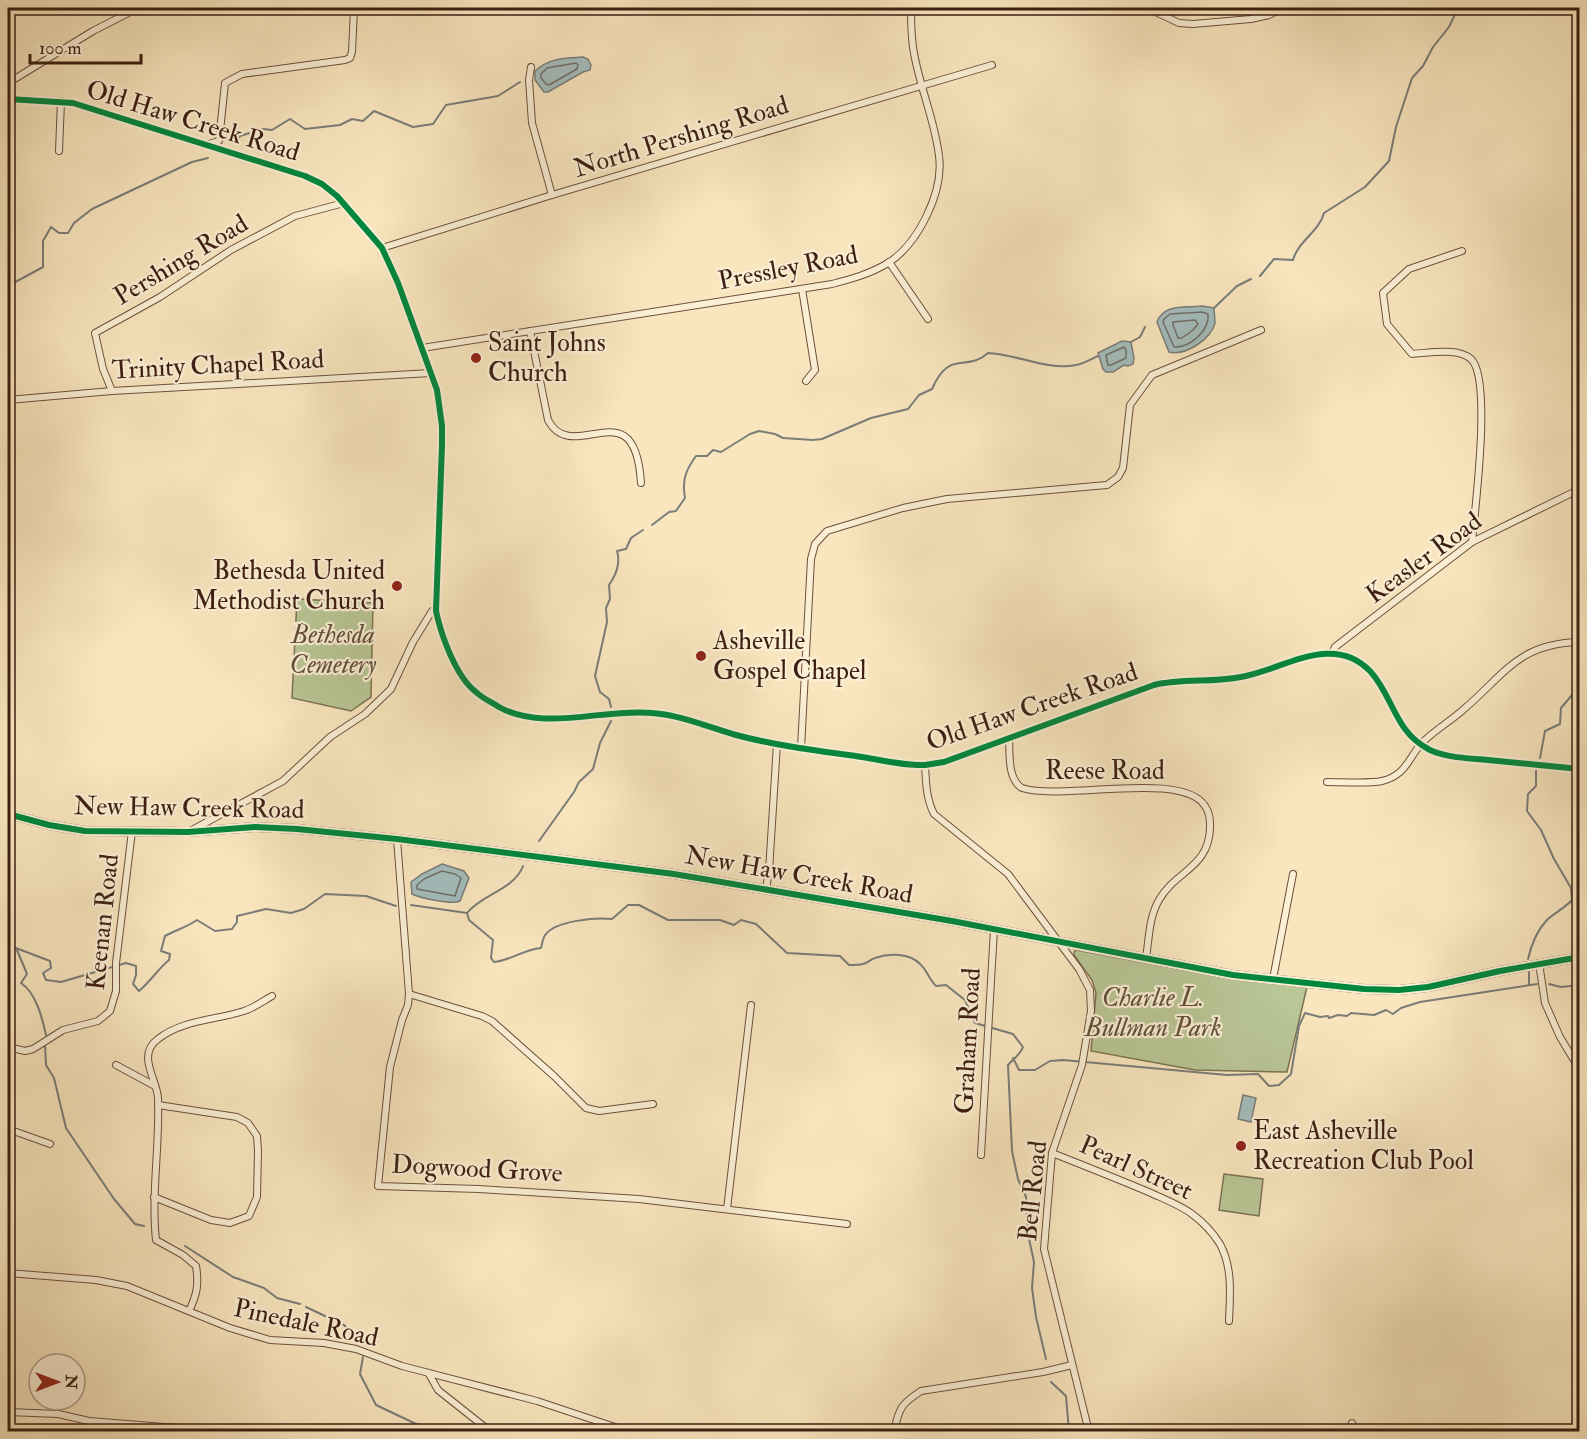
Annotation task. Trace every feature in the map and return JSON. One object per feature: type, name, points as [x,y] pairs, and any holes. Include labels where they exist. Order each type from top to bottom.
[{"type":"street","points":[[8,83],[93,31],[138,8]]},
{"type":"street","points":[[205,145],[219,141],[225,83],[242,74],[350,58],[354,8]]},
{"type":"street","name":"Pressley Road","points":[[423,348],[802,289],[854,279],[889,262],[915,237],[938,183],[940,158],[914,53],[911,8]]},
{"type":"street","points":[[1147,8],[1179,23],[1193,24],[1251,19],[1269,15],[1282,8]]},
{"type":"street","name":"North Pershing Road","points":[[382,248],[552,195],[992,65]]},
{"type":"street","points":[[531,67],[529,80],[532,123],[552,195]]},
{"type":"street","name":"Old Haw Creek Road","points":[[8,99],[73,103],[305,176],[329,189],[344,203],[382,248],[423,348],[439,399],[442,426],[436,611],[444,639],[469,686],[509,711],[522,715],[570,718],[651,712],[678,717],[736,735],[777,744],[925,765],[944,762],[1160,684],[1188,679],[1241,677],[1303,658],[1332,653]]},
{"type":"street","points":[[59,151],[61,101]]},
{"type":"street","name":"Pershing Road","points":[[112,391],[95,333],[160,297],[231,250],[296,216],[344,203]]},
{"type":"street","points":[[1462,251],[1410,269],[1383,292],[1387,324],[1412,354],[1448,351],[1466,356],[1472,360],[1480,376],[1482,419],[1472,542]]},
{"type":"street","points":[[889,262],[928,319]]},
{"type":"street","points":[[802,289],[815,370],[806,381]]},
{"type":"street","points":[[801,748],[811,560],[813,548],[820,537],[843,524],[933,501],[1108,485],[1124,468],[1130,405],[1152,375],[1261,330]]},
{"type":"street","points":[[530,331],[548,420],[552,428],[581,437],[609,431],[618,432],[629,441],[636,453],[640,462],[641,483]]},
{"type":"street","name":"Trinity Chapel Road","points":[[8,400],[112,391],[431,373]]},
{"type":"street","name":"Keasler Road","points":[[1332,653],[1335,647],[1472,542],[1580,489]]},
{"type":"street","points":[[189,832],[283,781],[330,737],[365,714],[391,689],[412,642],[432,611],[436,611]]},
{"type":"street","points":[[1327,782],[1382,781],[1407,767],[1421,744],[1465,709],[1513,663],[1531,651],[1549,645],[1580,642]]},
{"type":"street","points":[[1332,653],[1348,657],[1369,671],[1404,728],[1421,744],[1434,752],[1451,756],[1580,769]]},
{"type":"street","name":"Reese Road","points":[[1009,738],[1014,777],[1022,788],[1054,792],[1115,788],[1175,790],[1191,794],[1206,806],[1210,818],[1208,843],[1200,859],[1166,890],[1158,901],[1152,920],[1146,958]]},
{"type":"street","points":[[766,889],[777,744]]},
{"type":"street","name":"Bell Road","points":[[925,765],[927,793],[934,814],[1008,874],[1085,978],[1090,990],[1091,1011],[1083,1062],[1052,1153],[1044,1249],[1089,1431]]},
{"type":"street","name":"New Haw Creek Road","points":[[8,814],[49,825],[85,831],[189,832],[278,828],[397,839],[674,874],[994,928],[1233,975],[1364,989],[1399,990],[1428,987],[1539,963],[1580,957]]},
{"type":"street","name":"Keenan Road","points":[[8,1047],[25,1051],[33,1050],[68,1028],[91,1023],[103,1018],[110,1011],[115,1000],[116,963],[132,831]]},
{"type":"street","name":"Dogwood Grove","points":[[397,839],[409,994],[408,1005],[390,1067],[378,1186],[639,1198],[847,1224]]},
{"type":"street","points":[[1273,980],[1293,874]]},
{"type":"street","name":"Graham Road","points":[[981,1155],[994,928]]},
{"type":"street","points":[[1539,963],[1545,1003],[1560,1037],[1580,1070]]},
{"type":"street","points":[[409,994],[492,1021],[586,1108],[599,1111],[653,1104]]},
{"type":"street","points":[[189,1311],[199,1283],[196,1266],[183,1255],[156,1240],[154,1197],[158,1095],[149,1070],[149,1049],[157,1039],[181,1026],[247,1010],[272,996]]},
{"type":"street","points":[[727,1209],[751,1005]]},
{"type":"street","points":[[116,1065],[155,1086]]},
{"type":"street","points":[[154,1197],[211,1220],[230,1223],[249,1216],[257,1197],[257,1136],[248,1123],[237,1117],[158,1105]]},
{"type":"street","points":[[8,1129],[50,1143]]},
{"type":"street","name":"Pearl Street","points":[[1052,1153],[1160,1197],[1190,1212],[1207,1226],[1221,1245],[1228,1267],[1231,1285],[1229,1322]]},
{"type":"street","name":"Pinedale Road","points":[[8,1274],[96,1280],[127,1286],[230,1328],[270,1340],[324,1343],[347,1347],[429,1374],[537,1401],[630,1431]]},
{"type":"street","points":[[895,1428],[898,1411],[907,1400],[921,1391],[1042,1372],[1072,1365]]},
{"type":"street","points":[[429,1374],[438,1390],[491,1431]]},
{"type":"street","points":[[8,1412],[58,1414],[89,1421],[227,1431]]},
{"type":"street","points":[[1352,1423],[1355,1431]]},
{"type":"green space","name":"Bethesda Cemetery","points":[[297,599],[373,603],[371,697],[351,711],[292,698]]},
{"type":"green space","name":"Charlie L. Bullman Park","points":[[1076,950],[1228,978],[1307,987],[1287,1072],[1195,1070],[1091,1051],[1096,993],[1092,980],[1074,955]]},
{"type":"green space","points":[[1224,1174],[1263,1179],[1259,1216],[1219,1210]]},
{"type":"water","points":[[583,57],[588,59],[591,65],[590,70],[548,92],[544,92],[535,80],[535,71],[546,63]]},
{"type":"water","points":[[1202,306],[1214,308],[1215,323],[1209,335],[1190,349],[1176,353],[1169,352],[1157,322],[1160,316],[1170,309]]},
{"type":"water","points":[[1122,341],[1131,342],[1133,364],[1124,365],[1113,372],[1106,372],[1098,353]]},
{"type":"water","points":[[442,864],[464,871],[469,878],[460,901],[443,902],[412,894],[411,882]]},
{"type":"water","points":[[1243,1095],[1256,1098],[1251,1122],[1238,1119]]},
{"type":"waterway","points":[[1260,276],[1274,259],[1293,260],[1299,247],[1318,226],[1324,213],[1365,187],[1389,161],[1396,127],[1412,78],[1423,66],[1433,47],[1449,27],[1458,8]]},
{"type":"waterway","points":[[236,143],[240,136],[263,129],[272,130],[290,119],[305,129],[340,125],[352,119],[363,121],[374,111],[413,127],[433,124],[446,105],[498,96],[520,82]]},
{"type":"waterway","points":[[8,286],[43,267],[43,241],[51,227],[59,233],[68,233],[74,223],[92,209],[192,162],[208,158]]},
{"type":"waterway","points":[[1214,308],[1237,286],[1251,279]]},
{"type":"waterway","points":[[1131,342],[1140,337],[1145,327]]},
{"type":"waterway","points":[[652,525],[669,512],[676,511],[685,498],[685,476],[696,456],[707,456],[713,450],[721,452],[750,434],[759,431],[783,438],[822,439],[871,418],[908,409],[919,395],[932,389],[945,369],[952,365],[980,359],[988,353],[1054,366],[1079,364],[1098,356]]},
{"type":"waterway","points":[[611,707],[609,699],[600,692],[595,676],[607,622],[609,585],[617,569],[617,551],[626,549],[631,538],[643,530]]},
{"type":"waterway","points":[[1540,758],[1545,731],[1560,724],[1561,708],[1572,695]]},
{"type":"waterway","points":[[539,841],[579,782],[593,769],[600,743],[611,721]]},
{"type":"waterway","points":[[1528,959],[1543,925],[1572,900],[1571,888],[1541,830],[1527,811],[1528,794],[1536,786],[1536,771]]},
{"type":"waterway","points":[[467,913],[481,901],[513,881],[523,866]]},
{"type":"waterway","points":[[8,945],[50,961],[51,968],[43,973],[46,980],[61,982],[126,963],[136,966],[133,984],[139,991],[169,960],[170,954],[161,951],[165,936],[197,920],[215,931],[232,929],[237,922],[237,916],[266,909],[291,913],[304,909],[325,894],[366,896],[396,906]]},
{"type":"waterway","points":[[411,905],[467,913]]},
{"type":"waterway","points":[[467,913],[469,920],[493,940],[491,958],[494,962],[541,948],[545,935],[558,926],[587,919],[612,919],[628,905],[639,905],[668,920],[720,920],[734,925],[741,920],[756,924],[787,953],[840,956],[849,965],[863,964],[887,955],[905,956],[916,960],[936,986],[946,985],[965,1000],[975,1023],[1013,1034],[1023,1047],[1008,1065],[1012,1151],[1018,1179],[1026,1197],[1028,1234],[1034,1262],[1032,1288],[1046,1359]]},
{"type":"waterway","points":[[17,950],[27,974],[21,983],[34,999],[46,1035]]},
{"type":"waterway","points":[[1529,972],[1529,985]]},
{"type":"waterway","points":[[1013,1058],[1019,1070],[1035,1070],[1050,1061],[1063,1060],[1227,1075],[1258,1074],[1269,1086],[1279,1085],[1291,1074],[1299,1026],[1305,1013],[1329,1018],[1338,1015],[1347,1016],[1351,1013],[1374,1015],[1386,1010],[1393,1014],[1401,1008],[1420,1002],[1537,984]]},
{"type":"waterway","points":[[1549,984],[1561,987],[1580,985]]},
{"type":"waterway","points":[[45,1045],[46,1065],[54,1078],[66,1128],[114,1199],[135,1224],[144,1226]]},
{"type":"waterway","points":[[185,1246],[233,1277],[264,1288],[277,1298],[300,1304]]},
{"type":"waterway","points":[[306,1307],[344,1325],[358,1339]]},
{"type":"waterway","points":[[363,1357],[360,1374],[376,1405],[433,1432]]},
{"type":"waterway","points":[[1051,1382],[1066,1396],[1069,1432]]},
{"type":"cycle path","points":[[8,99],[73,103],[305,176],[322,184],[337,196],[382,248],[398,283],[437,390],[442,426],[436,611],[438,621],[450,655],[462,676],[478,694],[499,707],[516,714],[554,719],[634,712],[663,714],[767,742],[902,764],[925,765],[944,762],[1154,685],[1241,677],[1307,657],[1340,654],[1355,660],[1370,671],[1409,734],[1430,750],[1458,757],[1580,769]]},
{"type":"cycle path","points":[[8,814],[49,825],[85,831],[188,832],[255,827],[297,829],[397,839],[674,874],[952,921],[1233,975],[1364,989],[1399,990],[1428,987],[1580,957]]},
{"type":"place","name":"Saint Johns Church","points":[[476,358]]},
{"type":"place","name":"Bethesda United Methodist Church","points":[[397,586]]},
{"type":"place","name":"Asheville Gospel Chapel","points":[[701,656]]},
{"type":"place","name":"East Asheville Recreation Club Pool","points":[[1241,1146]]}]
